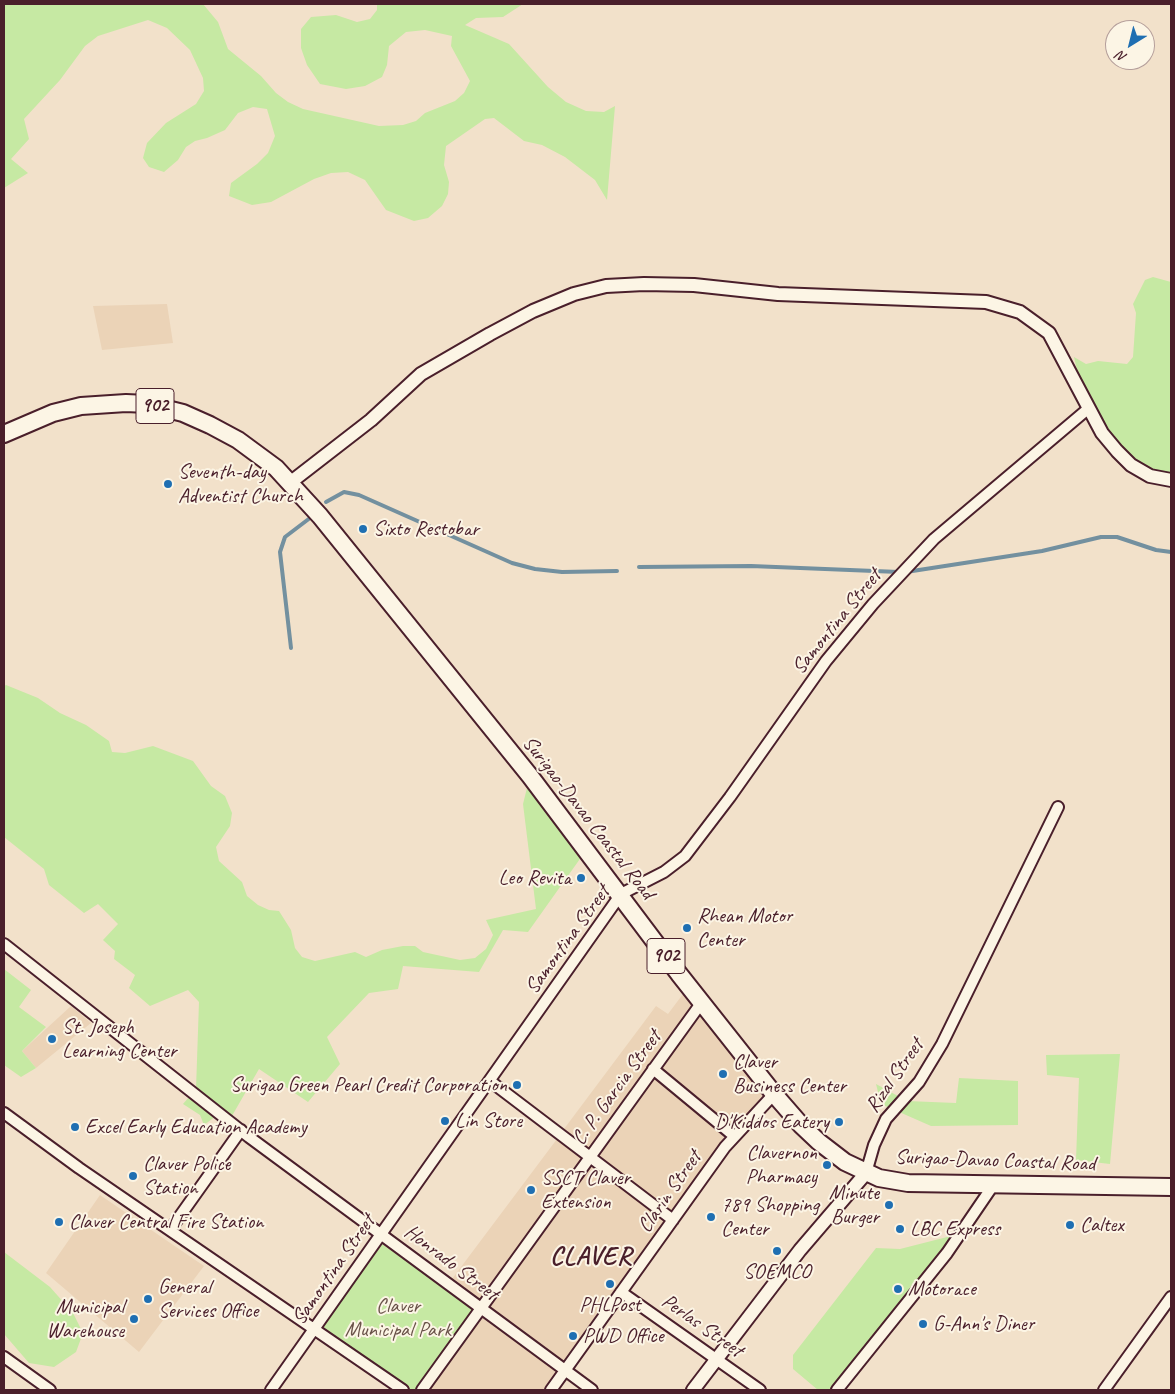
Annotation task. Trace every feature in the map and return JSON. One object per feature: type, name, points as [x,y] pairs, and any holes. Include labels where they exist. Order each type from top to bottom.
[{"type":"highway","name":"Surigao-Davao Coastal Road","points":[[4,434],[52,413],[81,406],[126,402],[147,404],[183,413],[210,425],[255,452],[291,482],[530,776],[774,1094],[819,1142],[846,1162],[866,1173],[898,1182],[1171,1187]]},
{"type":"street","points":[[291,482],[372,420],[411,382],[436,365],[533,311],[574,294],[606,286],[644,284],[694,285],[778,294],[986,302],[1004,306],[1020,312],[1049,333],[1102,433],[1130,465],[1150,476],[1171,480]]},
{"type":"street","name":"Samontina Street","points":[[272,1390],[621,894],[664,872],[685,856],[730,797],[826,660],[873,604],[934,539],[1089,408]]},
{"type":"street","name":"Rizal Street","points":[[693,1390],[818,1228],[866,1173],[874,1145],[886,1119],[919,1082],[942,1044],[1058,807]]},
{"type":"street","name":"Honrado Street","points":[[4,944],[241,1130],[592,1390]]},
{"type":"street","name":"C. P. Garcia Street","points":[[422,1390],[702,1002]]},
{"type":"street","points":[[653,1069],[734,1136]]},
{"type":"street","points":[[490,1081],[673,1220]]},
{"type":"street","name":"Clarin Street","points":[[551,1390],[734,1136],[774,1094]]},
{"type":"street","points":[[4,1113],[403,1390]]},
{"type":"street","points":[[170,1230],[241,1130]]},
{"type":"street","points":[[837,1390],[947,1253],[994,1184]]},
{"type":"street","name":"Perlas Street","points":[[621,1292],[760,1390]]},
{"type":"street","points":[[1104,1390],[1171,1297]]},
{"type":"street","points":[[4,1357],[50,1390]]},
{"type":"shaded area","points":[[167,304],[173,343],[102,350],[93,306]]},
{"type":"shaded area","points":[[686,990],[768,1095],[726,1135],[671,1211],[564,1129],[656,1006],[668,1014]]},
{"type":"shaded area","name":"St. Joseph Learning Center","points":[[71,1006],[91,1023],[36,1068],[22,1051]]},
{"type":"shaded area","points":[[557,1139],[666,1222],[546,1390],[430,1390],[490,1307],[452,1279]]},
{"type":"shaded area","points":[[100,1195],[204,1266],[139,1352],[46,1273]]},
{"type":"green space","points":[[4,4],[203,4],[218,22],[228,49],[261,76],[276,93],[288,102],[303,109],[379,126],[403,125],[416,121],[425,113],[455,101],[464,93],[470,81],[451,46],[452,36],[425,30],[406,32],[389,46],[387,65],[382,77],[365,86],[346,89],[320,84],[307,65],[301,48],[301,29],[311,17],[336,15],[357,22],[370,19],[377,10],[377,4],[523,4],[503,17],[476,18],[465,25],[509,44],[548,87],[566,102],[586,111],[604,112],[615,106],[607,200],[595,180],[565,157],[542,145],[524,141],[494,118],[485,119],[446,146],[444,165],[449,182],[448,194],[442,206],[428,218],[414,221],[386,210],[365,180],[348,172],[331,173],[314,179],[271,202],[252,205],[229,196],[231,183],[257,164],[268,153],[275,136],[267,109],[253,107],[238,113],[225,130],[195,141],[186,147],[178,160],[164,172],[149,167],[143,158],[147,143],[166,123],[196,104],[204,91],[203,78],[190,50],[167,28],[148,20],[98,36],[85,46],[60,80],[24,119],[29,139],[11,159],[28,173],[4,188]]},
{"type":"green space","points":[[1153,277],[1171,282],[1171,475],[1153,471],[1140,463],[1114,441],[1094,410],[1079,379],[1074,357],[1086,364],[1098,361],[1127,364],[1133,357],[1136,313],[1133,304],[1145,280]]},
{"type":"green space","points":[[6,685],[38,698],[60,713],[86,725],[109,741],[112,752],[125,753],[153,746],[193,761],[211,786],[225,796],[232,813],[230,826],[216,847],[219,861],[242,882],[247,896],[258,905],[269,910],[279,911],[291,930],[295,948],[302,957],[315,961],[355,952],[366,957],[382,950],[403,946],[415,946],[423,952],[460,960],[475,958],[486,949],[493,935],[486,920],[536,909],[523,804],[530,776],[587,849],[528,932],[503,930],[479,972],[403,966],[398,989],[369,993],[327,1037],[340,1064],[308,1102],[259,1069],[229,1121],[220,1113],[204,1125],[200,1115],[183,1104],[196,1089],[199,1002],[188,990],[150,1006],[129,988],[135,975],[114,959],[115,951],[103,940],[118,924],[98,904],[84,913],[49,885],[44,869],[4,837],[4,686]]},
{"type":"green space","points":[[4,969],[31,990],[19,1007],[46,1027],[22,1051],[36,1068],[21,1077],[4,1065]]},
{"type":"green space","points":[[1120,1054],[1110,1164],[1076,1160],[1079,1078],[1047,1075],[1046,1055]]},
{"type":"green space","points":[[959,1078],[1018,1081],[1018,1125],[931,1126],[881,1104],[876,1084],[907,1101],[956,1103]]},
{"type":"green space","points":[[951,1236],[950,1242],[831,1390],[818,1390],[793,1369],[793,1355],[876,1248],[900,1249]]},
{"type":"green space","name":"Claver Municipal Park","points":[[382,1244],[474,1309],[416,1390],[412,1390],[323,1327]]},
{"type":"green space","points":[[4,1252],[50,1287],[73,1313],[83,1333],[76,1352],[54,1367],[29,1363],[4,1334]]},
{"type":"waterway","points":[[326,502],[344,492],[359,495],[512,563],[535,569],[562,572],[617,571]]},
{"type":"waterway","points":[[291,648],[280,552],[285,537],[310,518]]},
{"type":"waterway","points":[[906,572],[1042,551],[1101,537],[1117,537],[1156,550],[1171,552]]},
{"type":"waterway","points":[[639,567],[751,566],[899,572]]},
{"type":"place","name":"Seventh-day Adventist Church","points":[[168,484]]},
{"type":"place","name":"Sixto Restobar","points":[[363,529]]},
{"type":"place","name":"Leo Revita","points":[[581,878]]},
{"type":"place","name":"Rhean Motor Center","points":[[687,928]]},
{"type":"place","name":"St. Joseph Learning Center","points":[[52,1039]]},
{"type":"place","name":"Claver Business Center","points":[[723,1074]]},
{"type":"place","name":"Surigao Green Pearl Credit Corporation","points":[[517,1085]]},
{"type":"place","name":"Lin Store","points":[[445,1121]]},
{"type":"place","name":"D'Kiddos Eatery","points":[[839,1122]]},
{"type":"place","name":"Excel Early Education Academy","points":[[75,1127]]},
{"type":"place","name":"Clavernon Pharmacy","points":[[827,1165]]},
{"type":"place","name":"Claver Police Station","points":[[133,1176]]},
{"type":"place","name":"SSCT Claver Extension","points":[[531,1190]]},
{"type":"place","name":"Minute Burger","points":[[889,1205]]},
{"type":"place","name":"789 Shopping Center","points":[[711,1217]]},
{"type":"place","name":"Claver Central Fire Station","points":[[59,1222]]},
{"type":"place","name":"Caltex","points":[[1070,1225]]},
{"type":"place","name":"LBC Express","points":[[900,1229]]},
{"type":"place","name":"SOEMCO","points":[[777,1251]]},
{"type":"place","name":"PHLPost","points":[[610,1284]]},
{"type":"place","name":"Motorace","points":[[898,1289]]},
{"type":"place","name":"General Services Office","points":[[148,1299]]},
{"type":"place","name":"Municipal Warehouse","points":[[134,1319]]},
{"type":"place","name":"G-Ann's Diner","points":[[923,1324]]},
{"type":"place","name":"PWD Office","points":[[573,1336]]},
{"type":"district","name":"CLAVER","points":[[591,1257]]}]
